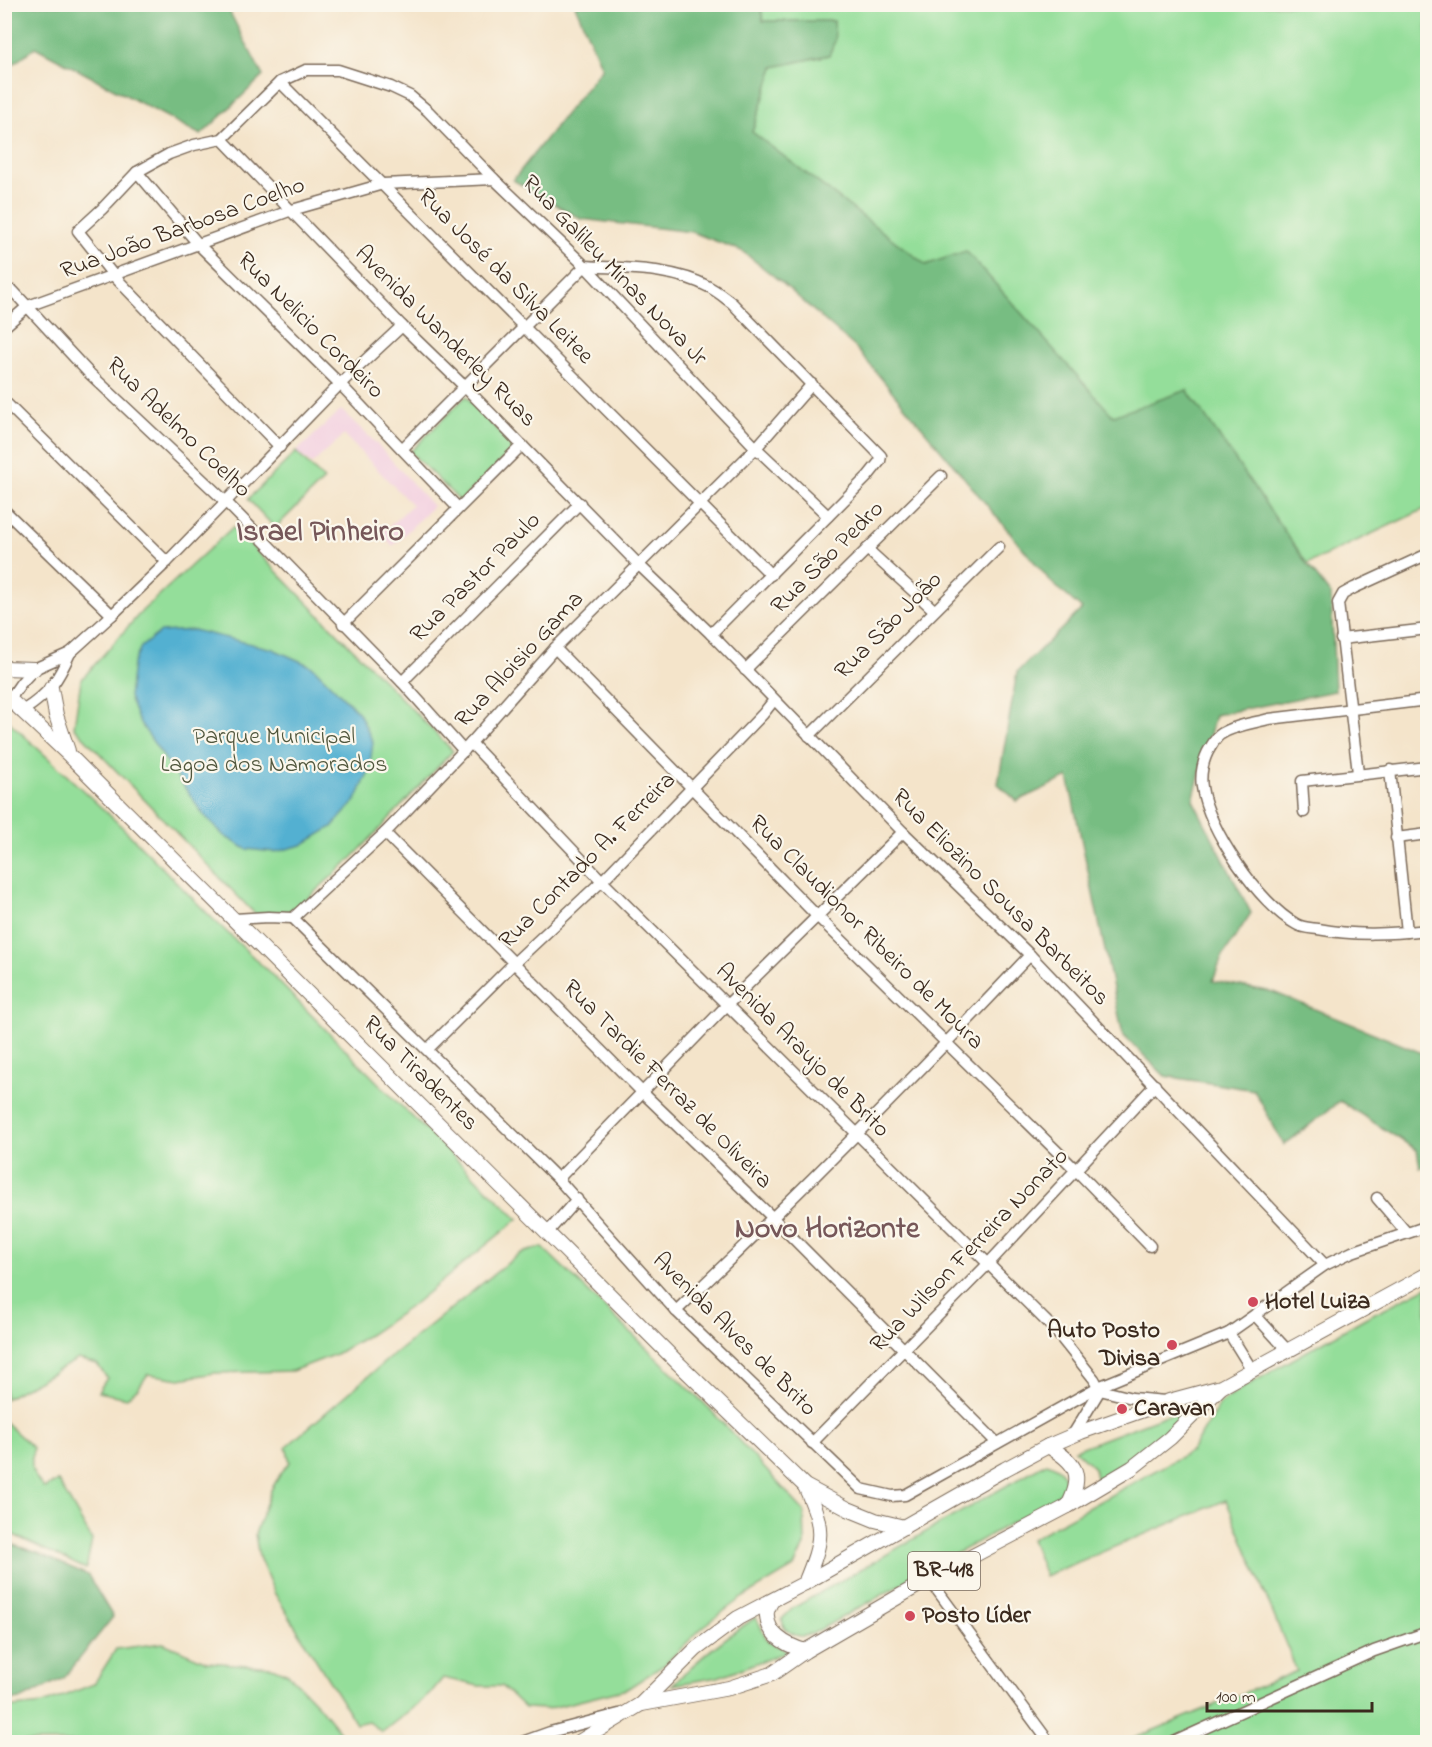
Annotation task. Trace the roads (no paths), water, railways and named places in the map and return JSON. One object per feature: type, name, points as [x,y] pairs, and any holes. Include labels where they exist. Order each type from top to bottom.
[{"type":"main road","points":[[4,668],[34,669]]},
{"type":"main road","points":[[51,688],[56,715],[70,756]]},
{"type":"main road","name":"Rua Tiradentes","points":[[7,696],[24,710],[805,1486],[848,1509],[875,1520],[904,1527]]},
{"type":"main road","name":"BR-418","points":[[579,1743],[641,1704],[696,1649],[738,1618],[771,1602],[1048,1446],[1169,1401],[1221,1387],[1428,1274]]},
{"type":"main road","name":"BR-418","points":[[641,1704],[729,1688],[772,1674],[805,1651],[929,1579],[1068,1506],[1132,1468],[1170,1438],[1221,1387]]},
{"type":"main road","points":[[1048,1446],[1072,1464],[1077,1477],[1077,1489],[1068,1506]]},
{"type":"main road","name":"Rua Tiradentes","points":[[805,1486],[817,1513],[820,1537],[817,1555],[805,1583]]},
{"type":"main road","points":[[771,1602],[766,1616],[772,1630],[791,1647],[805,1651]]},
{"type":"street","points":[[280,447],[114,276],[78,231],[137,172],[169,154],[194,145],[222,139],[280,82],[306,70],[338,70],[391,87],[410,96],[428,111],[494,178]]},
{"type":"street","name":"Rua José da Silva Leitee","points":[[280,82],[771,575]]},
{"type":"street","name":"Avenida Wanderley Ruas","points":[[222,139],[402,326],[639,565]]},
{"type":"street","name":"Rua Nelicio Cordeiro","points":[[137,172],[200,245],[340,384],[458,508]]},
{"type":"street","name":"Rua Galileu Minas Nova Jr","points":[[383,184],[494,178],[585,266],[756,448],[828,516]]},
{"type":"street","name":"Rua João Barbosa Coelho","points":[[4,327],[28,306],[292,210],[383,184]]},
{"type":"street","points":[[402,449],[585,266],[653,271],[709,287],[732,303],[881,456],[880,461],[868,476],[711,634]]},
{"type":"street","name":"Rua Adelmo Coelho","points":[[13,291],[88,372],[225,501],[343,624],[468,747]]},
{"type":"street","points":[[7,696],[34,669],[70,653],[112,615],[167,562],[340,384],[402,326]]},
{"type":"street","name":"Rua Aloisio Gama","points":[[293,918],[385,833],[468,747],[555,648],[756,448],[812,384]]},
{"type":"street","points":[[4,401],[167,562]]},
{"type":"street","points":[[343,624],[522,445]]},
{"type":"street","name":"Rua São Pedro","points":[[745,670],[941,476]]},
{"type":"street","name":"Rua Pastor Paulo","points":[[402,682],[580,503]]},
{"type":"street","points":[[4,510],[112,615]]},
{"type":"street","name":"Rua São João","points":[[809,736],[999,547]]},
{"type":"street","points":[[867,549],[934,610]]},
{"type":"street","points":[[1358,773],[1338,603],[1343,594],[1354,588],[1428,554]]},
{"type":"street","name":"Rua Eliozino Sousa Barbeitos","points":[[639,565],[711,634],[903,832],[1030,955],[1325,1266]]},
{"type":"street","points":[[1341,639],[1428,629]]},
{"type":"street","name":"Rua Claudionor Ribeiro de Moura","points":[[555,648],[817,916],[1077,1171],[1150,1246]]},
{"type":"street","points":[[24,710],[37,702],[51,688],[59,678],[70,653]]},
{"type":"street","name":"Rua Contado A. Ferreira","points":[[428,1049],[514,963],[602,881],[774,700]]},
{"type":"street","points":[[1428,700],[1308,713],[1244,725],[1220,734],[1208,751],[1203,766],[1202,787],[1206,804],[1223,841],[1243,871],[1278,912],[1298,926],[1361,934],[1428,930]]},
{"type":"street","name":"Avenida Araujo de Brito","points":[[468,747],[1054,1329],[1094,1379],[1099,1389]]},
{"type":"street","points":[[1304,812],[1302,781],[1428,767]]},
{"type":"street","points":[[1390,771],[1407,932]]},
{"type":"street","points":[[558,1179],[727,1005],[903,832]]},
{"type":"street","name":"Rua Tardie Ferraz de Oliveira","points":[[385,833],[642,1092],[773,1218],[997,1443]]},
{"type":"street","points":[[1396,838],[1428,834]]},
{"type":"street","points":[[235,919],[293,918]]},
{"type":"street","name":"Avenida Alves de Brito","points":[[293,918],[558,1179],[676,1311],[861,1489],[892,1496],[904,1495],[1099,1389],[1229,1333],[1325,1266],[1352,1252],[1428,1226]]},
{"type":"street","points":[[676,1311],[857,1135],[1030,955]]},
{"type":"street","name":"Rua Wilson Ferreira Nonato","points":[[812,1443],[988,1264],[1155,1085]]},
{"type":"street","points":[[1377,1198],[1406,1232]]},
{"type":"street","points":[[548,1232],[577,1199]]},
{"type":"street","points":[[1255,1316],[1288,1351]]},
{"type":"street","points":[[1229,1333],[1252,1370]]},
{"type":"street","points":[[1072,1436],[1099,1389],[1132,1398],[1169,1401]]},
{"type":"street","points":[[929,1579],[1049,1743]]},
{"type":"street","points":[[1174,1743],[1374,1651],[1428,1632]]},
{"type":"street","points":[[522,1743],[588,1721],[628,1713]]},
{"type":"water","points":[[193,630],[273,649],[313,667],[359,713],[373,742],[369,771],[356,800],[332,827],[302,845],[275,852],[246,849],[224,836],[203,814],[138,720],[129,697],[133,664],[141,647],[160,632]]},
{"type":"place","name":"Hotel Luiza","points":[[1253,1302]]},
{"type":"place","name":"Auto Posto Divisa","points":[[1172,1345]]},
{"type":"place","name":"Caravan","points":[[1122,1409]]},
{"type":"place","name":"Posto Líder","points":[[910,1616]]},
{"type":"district","name":"Israel Pinheiro","points":[[320,533]]},
{"type":"district","name":"Novo Horizonte","points":[[827,1230]]},
{"type":"park label","name":"Parque Municipal Lagoa dos Namorados","points":[[274,751]]}]
